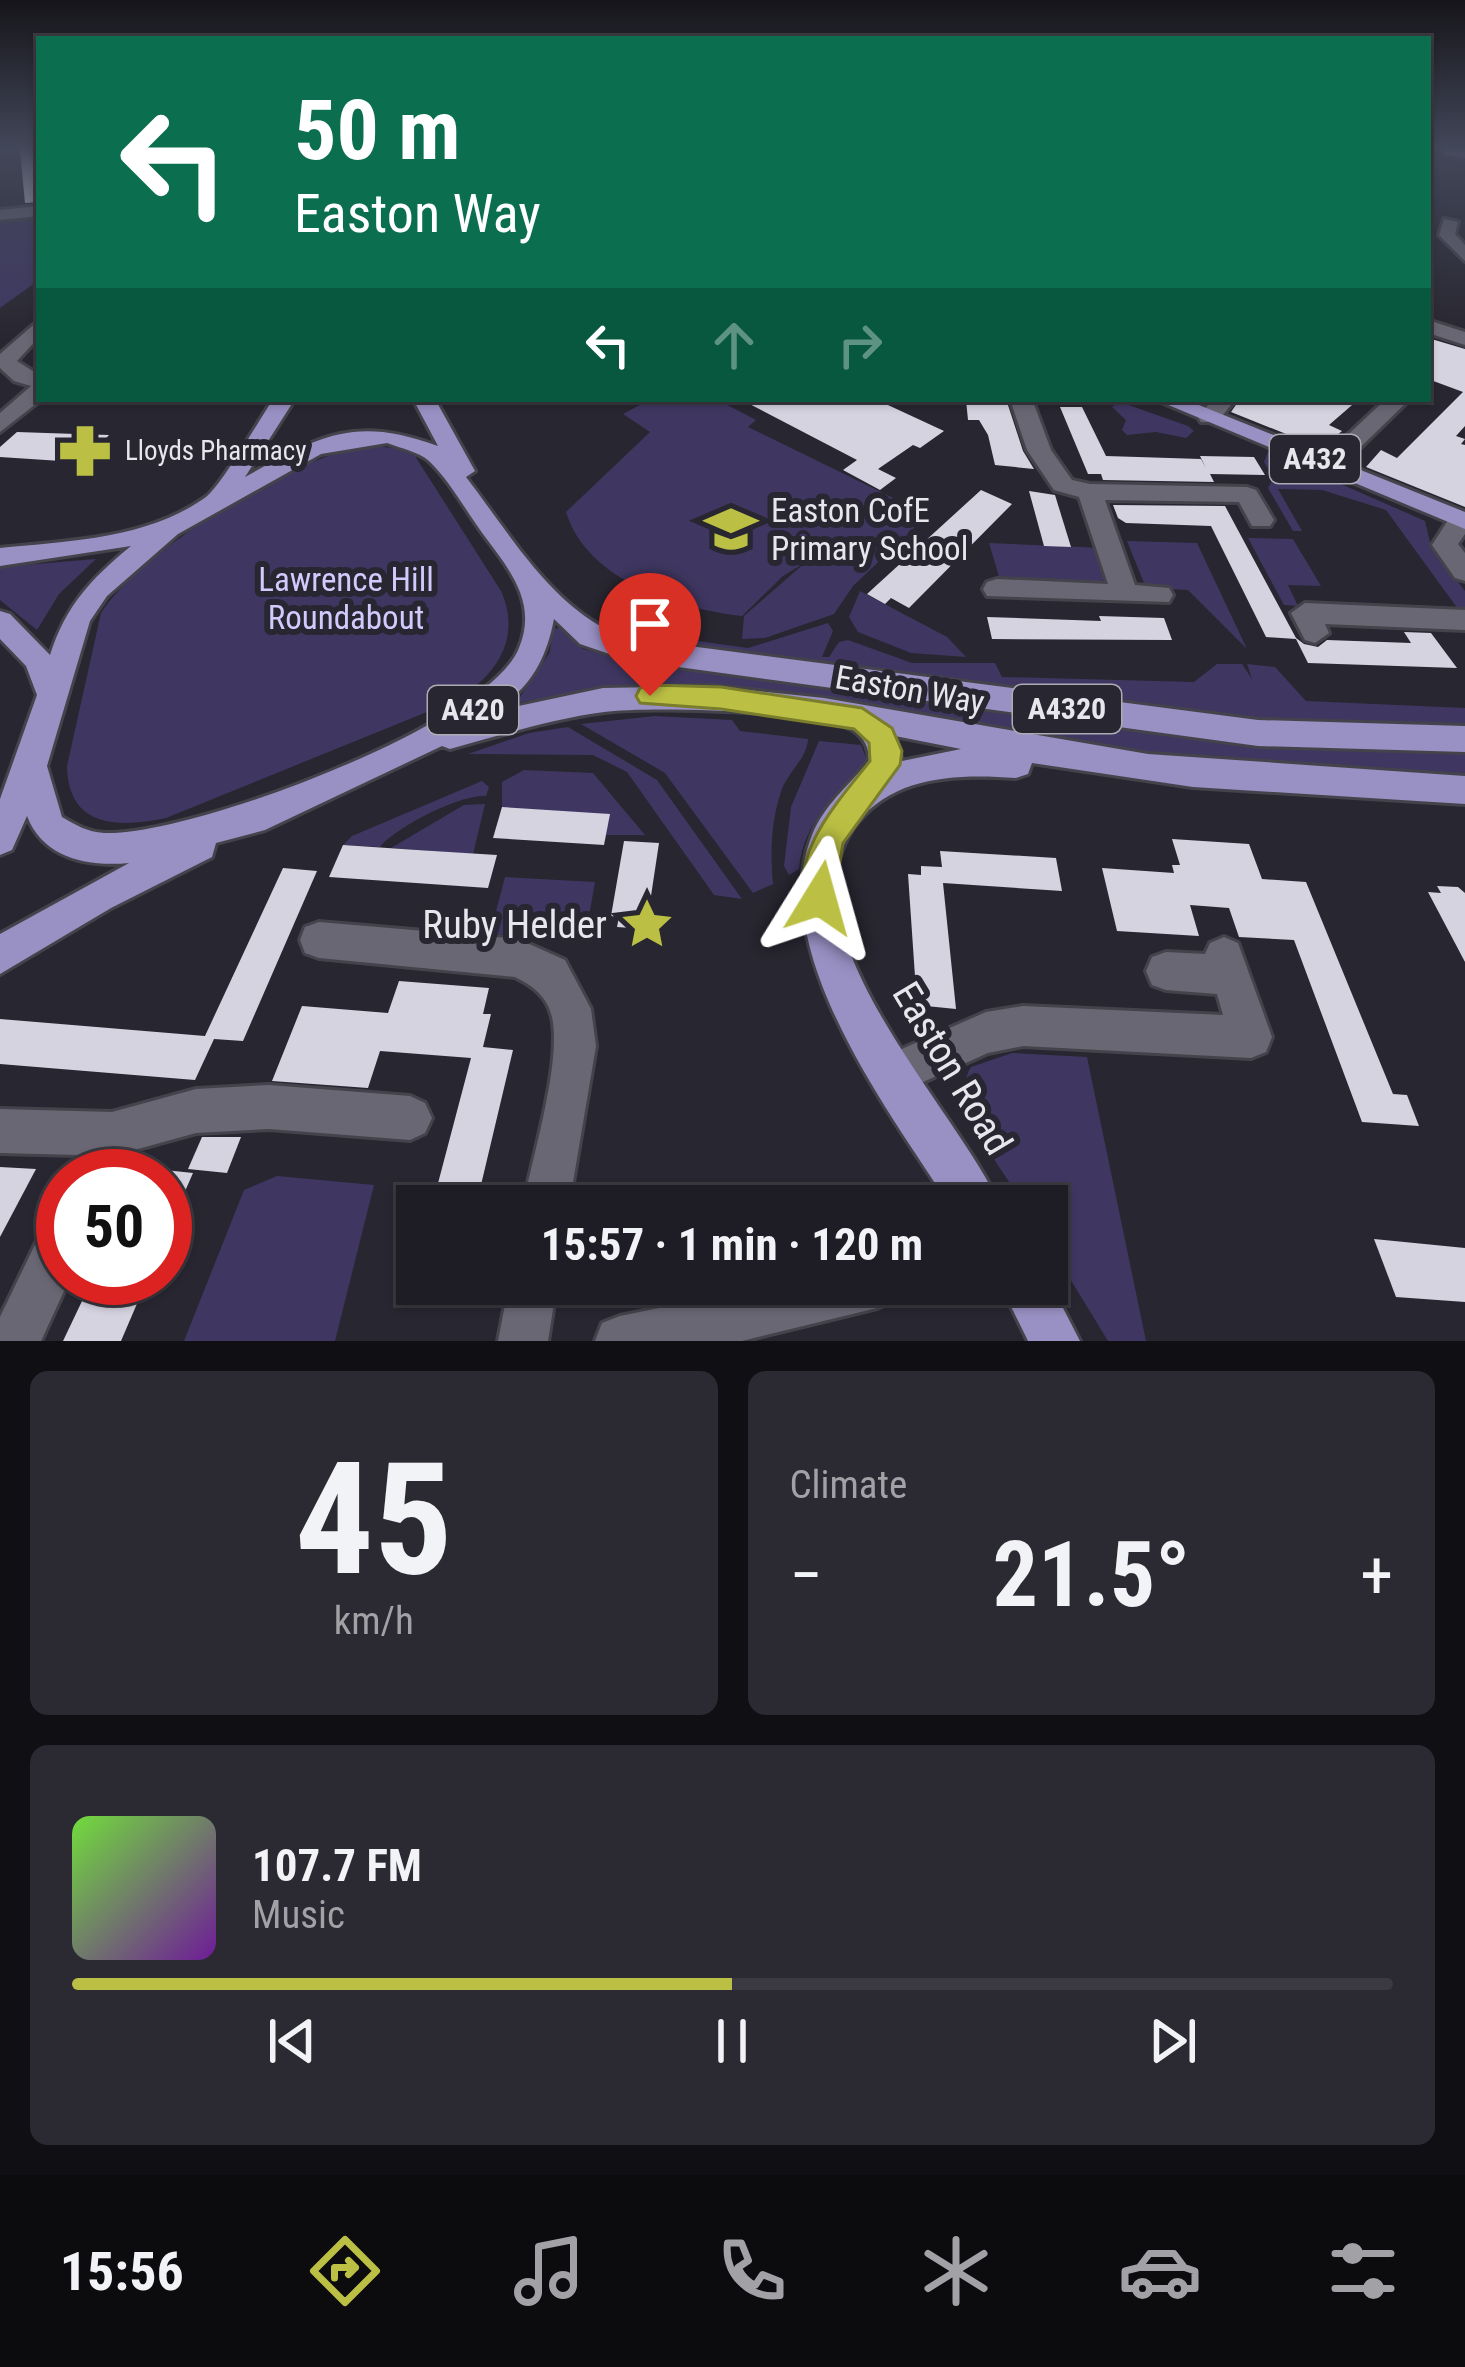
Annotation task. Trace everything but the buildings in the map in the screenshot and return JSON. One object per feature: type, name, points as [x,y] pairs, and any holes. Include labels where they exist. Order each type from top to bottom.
[{"type":"main road","points":[[211,505],[236,477],[282,402]]},
{"type":"main road","points":[[431,402],[481,509]]},
{"type":"main road","name":"A432","points":[[1182,402],[1217,408],[1328,465],[1463,520]]},
{"type":"main road","points":[[0,839],[31,766],[76,619],[97,589],[170,528],[313,449],[360,437],[390,436],[435,453],[534,584]]},
{"type":"main road","points":[[0,557],[97,546],[170,528]]},
{"type":"main road","name":"Easton Way","points":[[534,584],[590,638],[627,649],[1258,733],[1465,739]]},
{"type":"main road","name":"A420","points":[[0,955],[98,896],[418,745],[508,687],[533,652],[539,618],[534,584]]},
{"type":"main road","points":[[0,621],[40,662],[52,694]]},
{"type":"main road","name":"Easton Way","points":[[418,745],[558,706],[650,696],[721,698],[1103,762],[1271,782],[1465,790]]},
{"type":"main road","points":[[862,719],[881,737],[887,751],[885,765],[871,787]]},
{"type":"main road","name":"Easton Road","points":[[964,1185],[839,978],[820,898],[828,839],[849,806],[871,787],[918,766],[949,761],[1042,766],[1103,762]]},
{"type":"main road","name":"A420","points":[[31,766],[49,827],[78,845],[106,849],[147,845],[253,819]]},
{"type":"main road","points":[[1035,1305],[1055,1341]]},
{"type":"street","points":[[1431,218],[1458,224]]},
{"type":"street","points":[[1458,224],[1447,235],[1465,256]]},
{"type":"street","points":[[1431,327],[1465,338]]},
{"type":"street","points":[[36,329],[5,361],[36,384]]},
{"type":"street","points":[[0,424],[36,389]]},
{"type":"street","points":[[1023,402],[1049,471],[1063,485],[1090,492],[1246,495],[1262,520]]},
{"type":"street","points":[[1328,465],[1364,441],[1396,402]]},
{"type":"street","points":[[1090,492],[1125,594]]},
{"type":"street","points":[[1463,520],[1445,545],[1465,572]]},
{"type":"street","points":[[997,590],[1160,595]]},
{"type":"street","points":[[1316,633],[1305,613],[1465,620]]},
{"type":"street","points":[[319,940],[371,960],[518,958],[551,974],[563,989],[575,1046],[551,1185]]},
{"type":"street","points":[[893,1074],[986,1033],[1023,1026],[1251,1037],[1227,966],[1166,971]]},
{"type":"street","points":[[0,1131],[112,1134],[196,1112],[269,1107],[410,1118]]},
{"type":"street","points":[[105,1149],[112,1134]]},
{"type":"street","points":[[15,1341],[36,1296]]},
{"type":"street","points":[[523,1341],[529,1305]]},
{"type":"street","points":[[620,1341],[797,1305]]},
{"type":"green space","points":[[36,214],[36,282],[0,308],[0,219]]},
{"type":"green space","name":"Easton CofE Primary School","points":[[645,402],[722,402],[756,420],[748,427],[928,515],[853,586],[834,614],[765,638],[742,639],[744,616],[806,562],[783,576],[742,616],[691,606],[638,587],[614,573],[577,536],[566,512],[650,432],[623,414]]},
{"type":"green space","points":[[1120,402],[1194,431],[1186,438],[1156,432],[1127,435],[1122,430],[1126,420],[1112,407]]},
{"type":"green space","name":"Lawrence Hill Roundabout","points":[[369,446],[415,456],[501,591],[507,609],[506,642],[491,670],[449,703],[166,818],[114,822],[86,812],[76,802],[67,766],[101,613],[149,562],[222,509],[302,466]]},
{"type":"green space","points":[[1268,452],[1425,521],[1431,546],[1465,591],[1465,610],[1458,609],[1386,510],[1322,490],[1278,489],[1302,531],[1293,531],[1268,488],[1274,478],[1282,477],[1270,472],[1264,462]]},
{"type":"green space","points":[[1248,538],[1293,539],[1321,586],[1288,585],[1298,606],[1284,605]]},
{"type":"green space","points":[[1127,541],[1197,543],[1247,649],[1188,590],[1146,588]]},
{"type":"green space","points":[[989,543],[1102,548],[1108,575],[1100,584],[1000,580]]},
{"type":"green space","points":[[96,559],[59,594],[37,630],[0,600],[0,567]]},
{"type":"green space","points":[[860,591],[947,637],[966,657],[911,653],[858,632],[849,617]]},
{"type":"green space","points":[[587,620],[612,629],[748,648],[828,623],[833,631],[822,657],[829,657],[839,642],[848,640],[912,663],[995,663],[1002,677],[1194,682],[1217,664],[1242,664],[1252,679],[1247,664],[1275,667],[1306,701],[1465,708],[1465,731],[1276,723],[622,638]]},
{"type":"green space","points":[[560,628],[583,649],[612,656],[931,702],[1251,740],[1465,753],[1465,780],[1139,755],[921,723],[901,711],[684,685],[613,687],[516,703],[550,652],[552,629]]},
{"type":"green space","points":[[655,716],[732,720],[740,731],[808,739],[778,800],[772,836],[773,884],[753,893],[665,773],[581,724]]},
{"type":"green space","points":[[568,727],[657,780],[742,899],[714,895],[627,772],[593,755],[468,754],[529,733]]},
{"type":"green space","points":[[819,741],[861,745],[868,763],[823,810],[807,836],[799,869],[789,875],[784,866],[791,807]]},
{"type":"green space","points":[[524,770],[593,773],[645,835],[606,835],[502,807],[502,782]]},
{"type":"green space","points":[[482,781],[489,787],[486,796],[429,813],[380,847],[343,845],[352,836]]},
{"type":"green space","points":[[485,804],[473,854],[391,848],[464,805]]},
{"type":"green space","points":[[505,877],[595,882],[585,939],[490,934]]},
{"type":"green space","points":[[1012,1053],[1087,1057],[1146,1341],[1108,1341],[1068,1275],[1068,1185],[1011,1185],[972,1118],[965,1082],[971,1067]]},
{"type":"green space","points":[[277,1176],[374,1185],[335,1341],[184,1341],[244,1190]]},
{"type":"place","name":"Lloyds Pharmacy","points":[[85,451]]},
{"type":"place","name":"Easton CofE Primary School","points":[[731,529]]},
{"type":"place","name":"Ruby Helder","points":[[647,924]]},
{"type":"route","points":[[650,696],[721,698],[862,719],[881,737],[887,751],[885,765],[828,839],[820,898]]}]
